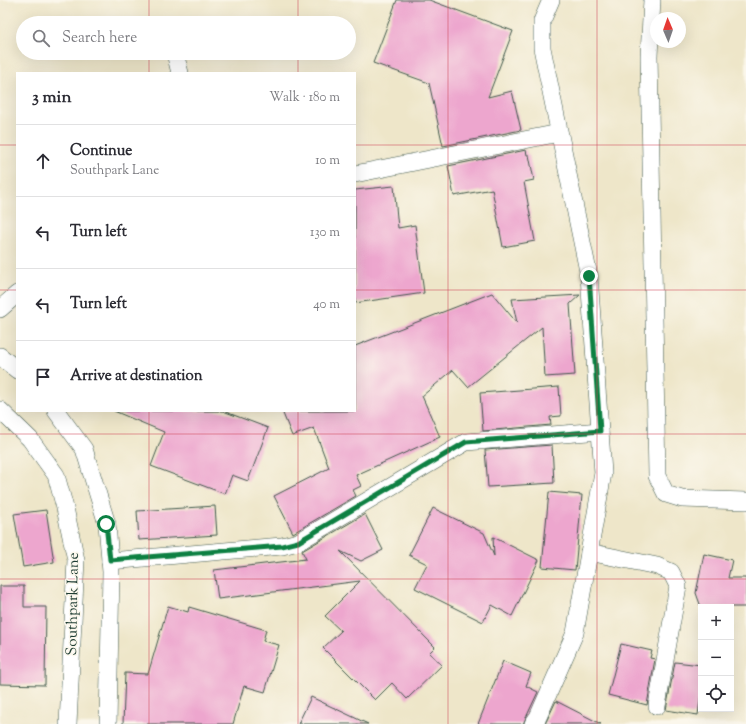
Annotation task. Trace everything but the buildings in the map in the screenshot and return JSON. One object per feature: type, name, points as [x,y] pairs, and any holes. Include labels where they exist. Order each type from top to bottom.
[{"type":"lane","points":[[533,724],[538,717],[575,633],[603,473],[589,276],[542,48],[542,21],[551,0]]},
{"type":"lane","points":[[652,0],[649,56],[657,476],[666,494],[682,499],[746,501]]},
{"type":"lane","points":[[177,60],[180,72]]},
{"type":"lane","points":[[356,174],[559,133]]},
{"type":"lane","points":[[0,309],[16,295]]},
{"type":"lane","points":[[0,356],[16,369]]},
{"type":"lane","name":"Southpark Lane","points":[[0,410],[30,439],[56,476],[65,508],[76,560],[68,724]]},
{"type":"lane","points":[[57,412],[84,449],[106,524],[110,560],[108,724]]},
{"type":"lane","points":[[110,560],[282,546],[298,542],[466,442],[600,431]]},
{"type":"lane","points":[[589,552],[657,566],[671,572],[678,586],[657,706]]},
{"type":"route","points":[[106,524],[110,560],[282,546],[298,542],[398,481],[466,442],[600,431],[589,276]]}]
